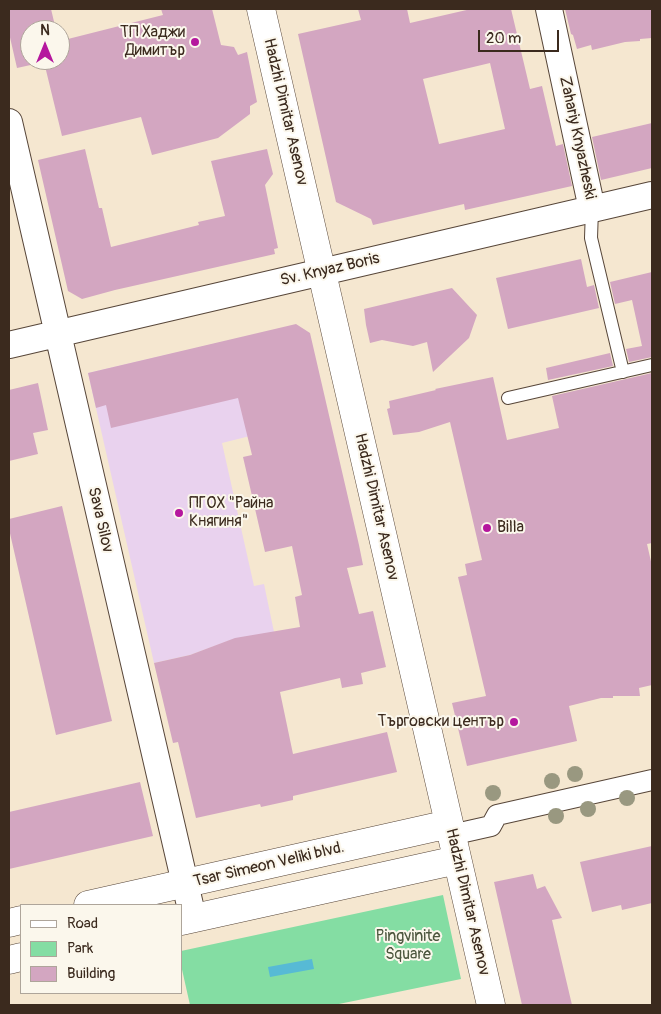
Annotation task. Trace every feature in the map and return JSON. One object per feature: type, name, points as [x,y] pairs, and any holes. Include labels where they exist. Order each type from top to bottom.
[{"type":"street","name":"Hadzhi Dimitar Asenov","points":[[261,9],[491,1005]]},
{"type":"street","name":"Zahariy Knyazheski","points":[[548,9],[592,209]]},
{"type":"street","name":"Sava Silov","points":[[9,122],[184,884],[187,920]]},
{"type":"street","name":"Sv. Knyaz Boris","points":[[9,345],[652,195]]},
{"type":"street","name":"Tsar Simeon Veliki blvd.","points":[[187,920],[491,826],[497,815],[652,780]]},
{"type":"street","name":"Tsar Simeon Veliki blvd.","points":[[93,904],[184,884],[452,839]]},
{"type":"lane","points":[[592,209],[592,238],[623,372]]},
{"type":"lane","points":[[508,398],[652,365]]},
{"type":"shaded area","name":"ПГОХ \"Райна Княгиня\"","points":[[252,335],[274,430],[222,443],[254,586],[264,584],[274,632],[231,640],[190,655],[154,663],[88,373]]},
{"type":"green space","name":"Pingvinite Square","points":[[443,895],[461,979],[334,1005],[190,1005],[182,969],[182,951]]},
{"type":"water","points":[[312,959],[314,969],[270,977],[268,967]]},
{"type":"building","points":[[9,9],[51,9],[54,20],[20,20],[20,67],[17,68],[9,33]]},
{"type":"building","points":[[161,9],[212,9],[221,45],[234,47],[238,55],[247,52],[257,102],[250,106],[250,114],[218,138],[152,155],[141,117],[62,136],[46,70],[70,70],[70,38],[163,15]]},
{"type":"building","points":[[358,9],[407,9],[410,23],[471,9],[511,9],[530,89],[542,86],[556,146],[563,144],[572,186],[465,210],[464,204],[373,225],[371,219],[336,202],[298,34],[361,20]],"holes":[[[490,63],[505,129],[439,144],[423,79]]]},
{"type":"building","points":[[565,9],[652,9],[652,38],[592,50],[591,45],[577,49]]},
{"type":"building","points":[[652,123],[652,168],[601,180],[592,137]]},
{"type":"building","points":[[85,149],[99,208],[102,208],[111,247],[199,225],[198,222],[225,216],[211,161],[267,149],[273,174],[265,185],[278,248],[274,249],[275,254],[82,299],[68,291],[38,160]]},
{"type":"building","points":[[581,259],[587,287],[594,285],[599,308],[508,329],[496,278]]},
{"type":"building","points":[[652,272],[652,357],[629,362],[626,349],[642,346],[632,300],[615,304],[610,282]]},
{"type":"building","points":[[452,288],[477,315],[469,338],[433,372],[427,342],[413,346],[382,340],[370,343],[364,309]]},
{"type":"building","points":[[296,324],[310,333],[359,545],[363,565],[347,568],[359,614],[373,611],[386,667],[361,673],[363,684],[342,688],[340,678],[280,692],[293,754],[387,732],[397,772],[293,796],[293,800],[261,807],[260,804],[196,818],[178,742],[173,743],[154,663],[190,655],[235,638],[300,627],[295,597],[302,595],[292,546],[265,552],[243,457],[252,455],[238,398],[111,428],[106,405],[96,408],[88,373]]},
{"type":"building","points":[[610,353],[613,366],[548,380],[546,368]]},
{"type":"building","points":[[652,373],[652,543],[647,544],[652,566],[652,685],[639,688],[640,696],[613,696],[613,698],[601,698],[569,706],[577,741],[467,766],[452,703],[486,696],[458,577],[467,575],[465,564],[482,560],[450,422],[419,432],[393,435],[387,409],[390,408],[389,401],[493,377],[507,440],[559,428],[552,396]]},
{"type":"building","points":[[38,383],[48,430],[33,433],[38,454],[9,461],[9,390]]},
{"type":"building","points":[[62,506],[112,721],[56,735],[9,529],[9,519]]},
{"type":"building","points":[[140,782],[153,836],[9,869],[9,812]]},
{"type":"building","points":[[652,846],[652,903],[622,910],[621,905],[592,912],[580,862]]},
{"type":"building","points":[[533,874],[537,889],[545,886],[562,918],[552,920],[572,1005],[522,1005],[494,882]]},
{"type":"place","name":"ТП Хаджи Димитър","points":[[195,42]]},
{"type":"place","name":"ПГОХ \"Райна Княгиня\"","points":[[179,513]]},
{"type":"place","name":"Billa","points":[[487,528]]},
{"type":"place","name":"Търговски център","points":[[514,722]]}]
